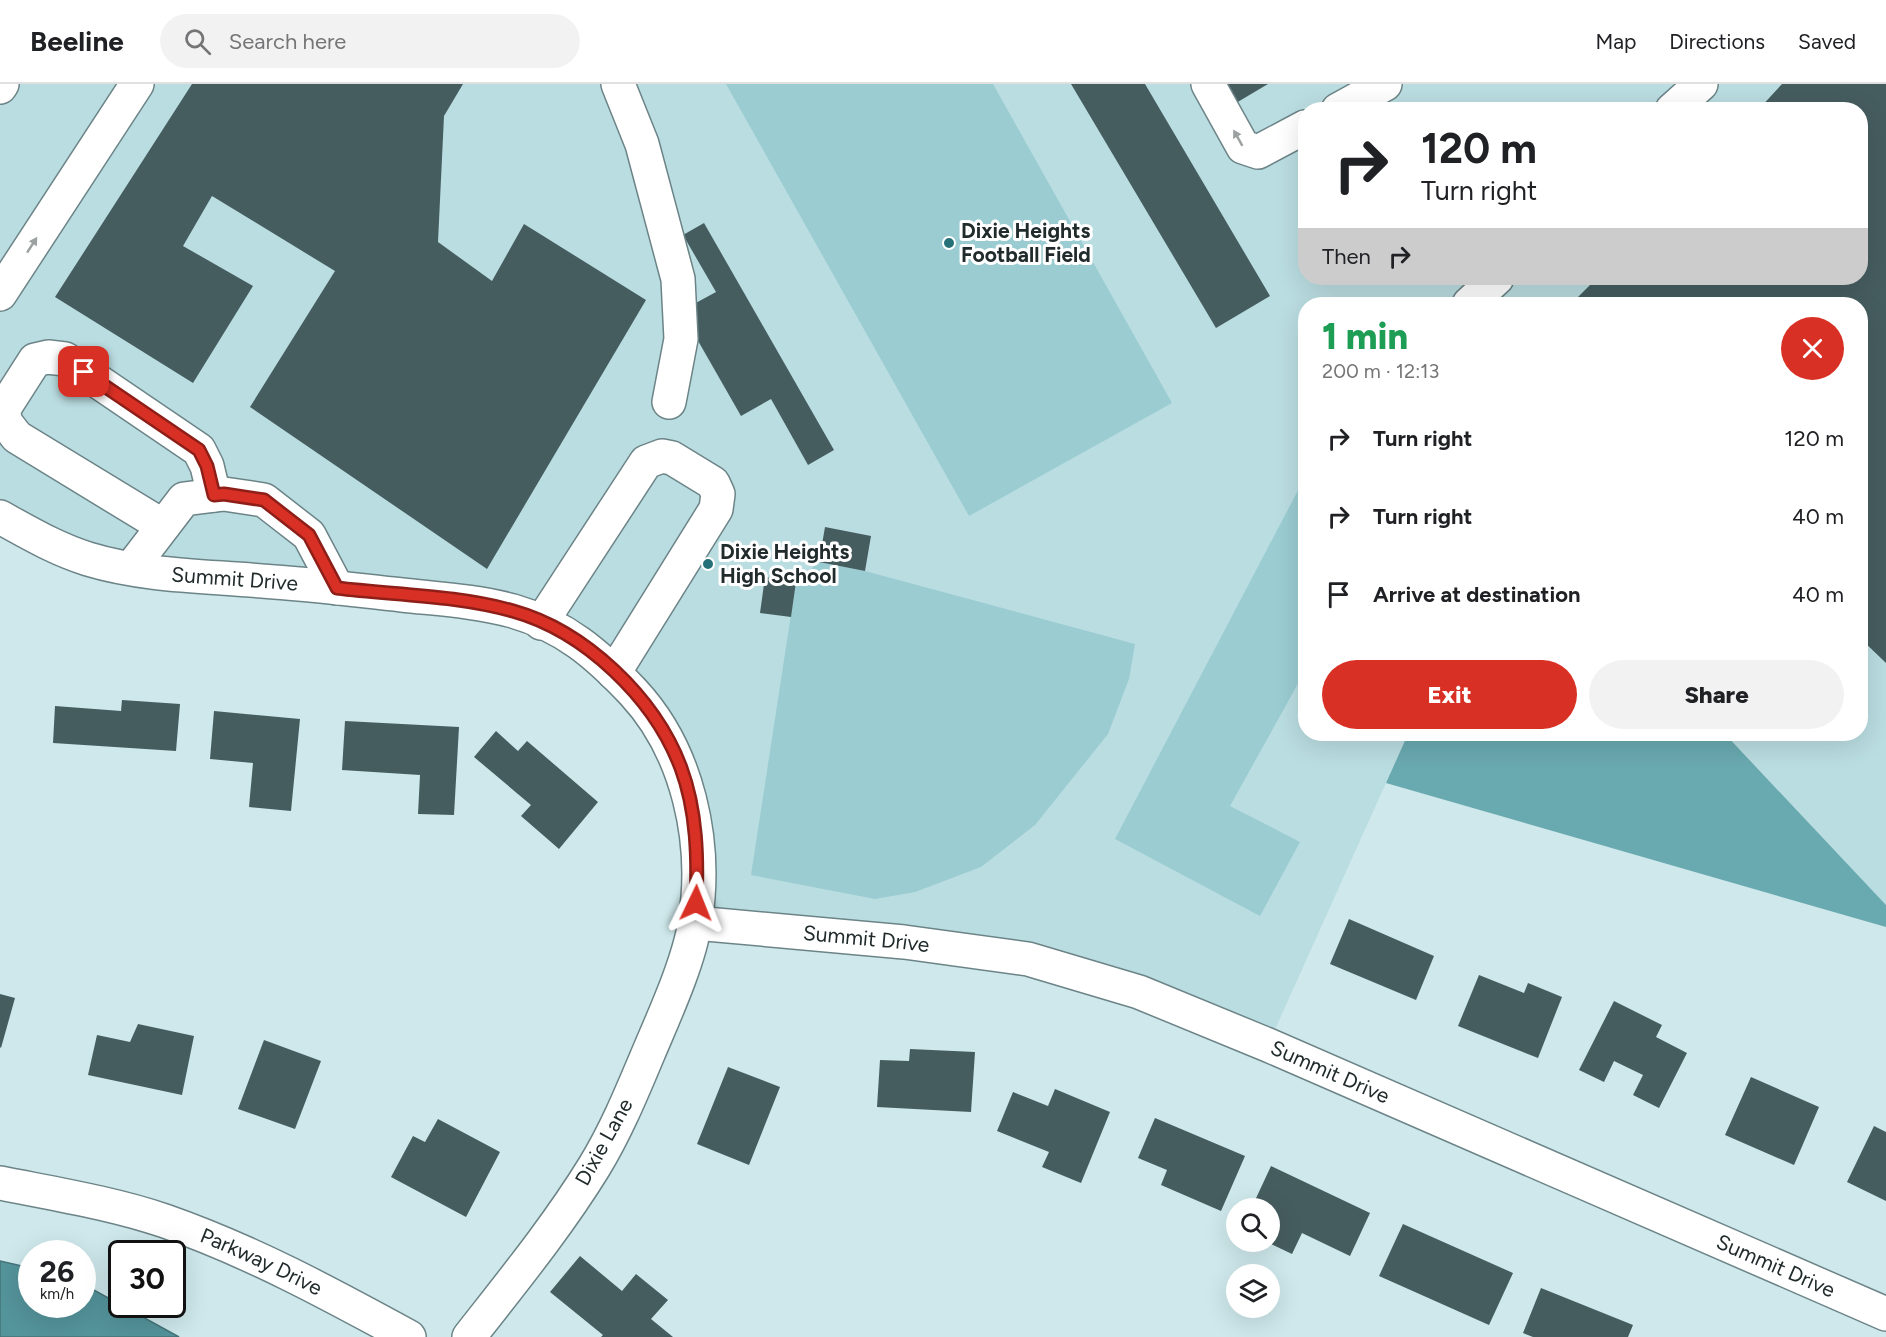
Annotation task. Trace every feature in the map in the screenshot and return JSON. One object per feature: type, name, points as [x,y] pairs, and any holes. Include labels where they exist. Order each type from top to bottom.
[{"type":"street","points":[[0,294],[137,84]]},
{"type":"street","points":[[618,84],[642,144],[678,279],[681,339],[669,402]]},
{"type":"street","points":[[1208,84],[1243,147],[1258,152],[1298,131]]},
{"type":"street","points":[[1352,102],[1385,84]]},
{"type":"street","points":[[1681,102],[1701,84]]},
{"type":"street","points":[[1477,297],[1489,285]]},
{"type":"street","points":[[163,526],[17,437],[6,423],[3,410],[35,360],[48,357],[65,359],[199,450],[207,466],[214,495]]},
{"type":"street","points":[[541,623],[646,462],[662,456],[672,458],[713,483],[718,494],[716,509],[614,673]]},
{"type":"street","points":[[132,567],[184,499],[224,494],[264,500],[309,535],[337,588]]},
{"type":"street","name":"Summit Drive","points":[[0,516],[52,546],[91,560],[174,575],[337,588],[462,602],[514,611],[577,639],[651,712],[681,768],[692,813],[698,865],[695,923],[904,942],[1028,959],[1139,992],[1276,1048],[1886,1314]]},
{"type":"street","name":"Dixie Lane","points":[[469,1337],[539,1247],[593,1168],[616,1128],[672,998],[695,923]]},
{"type":"street","name":"Parkway Drive","points":[[0,1183],[84,1200],[164,1221],[269,1262],[410,1337]]},
{"type":"shaded area","name":"Dixie Heights High School","points":[[0,84],[1886,84],[1886,905],[1732,741],[1868,741],[1868,297],[1298,297],[1298,741],[1405,741],[1268,1045],[1139,992],[695,923],[698,865],[651,712],[514,611],[174,575],[0,517]]},
{"type":"shaded area","name":"Dixie Heights Football Field","points":[[726,84],[993,84],[1172,403],[969,516]]},
{"type":"shaded area","points":[[1298,490],[1298,684],[1230,806],[1300,842],[1260,916],[1115,839]]},
{"type":"shaded area","points":[[819,562],[865,571],[1135,644],[1129,679],[1108,734],[1035,825],[981,867],[915,892],[875,899],[751,875],[796,582]]},
{"type":"shaded area","points":[[1405,741],[1732,741],[1886,905],[1886,927],[1386,783]]},
{"type":"shaded area","points":[[0,1261],[18,1265],[18,1318],[96,1318],[96,1291],[108,1298],[108,1318],[145,1318],[179,1337],[0,1337]]},
{"type":"building","points":[[192,84],[463,84],[444,116],[438,242],[492,281],[524,224],[646,300],[487,569],[250,407],[335,271],[212,196],[183,246],[253,286],[193,383],[55,297]]},
{"type":"building","points":[[1071,84],[1145,84],[1270,296],[1216,328]]},
{"type":"building","points":[[1225,84],[1268,84],[1236,103]]},
{"type":"building","points":[[1782,84],[1886,84],[1886,663],[1868,646],[1868,297],[1578,297],[1590,285],[1868,285],[1868,102],[1765,102]]},
{"type":"building","points":[[704,223],[834,450],[808,465],[771,399],[741,416],[681,311],[716,292],[683,235]]},
{"type":"building","points":[[825,527],[871,536],[865,571],[819,562]]},
{"type":"building","points":[[765,577],[796,582],[791,617],[760,613]]},
{"type":"building","points":[[122,700],[180,704],[176,751],[53,743],[55,706],[121,711]]},
{"type":"building","points":[[214,711],[300,719],[291,811],[249,807],[253,763],[210,759]]},
{"type":"building","points":[[345,721],[459,727],[454,815],[418,814],[420,775],[342,770]]},
{"type":"building","points":[[496,731],[518,751],[527,741],[598,802],[559,849],[521,816],[531,805],[474,757]]},
{"type":"building","points":[[1349,919],[1434,956],[1416,1000],[1330,964]]},
{"type":"building","points":[[1479,975],[1524,993],[1528,983],[1562,997],[1538,1058],[1458,1026]]},
{"type":"building","points":[[0,994],[15,998],[1,1048],[0,1047]]},
{"type":"building","points":[[1614,1001],[1662,1025],[1656,1037],[1687,1053],[1659,1108],[1633,1095],[1643,1075],[1614,1061],[1604,1082],[1579,1070]]},
{"type":"building","points":[[138,1024],[194,1036],[182,1095],[88,1075],[97,1035],[130,1042]]},
{"type":"building","points":[[264,1040],[321,1061],[295,1129],[238,1109]]},
{"type":"building","points":[[910,1049],[975,1052],[971,1112],[877,1107],[880,1060],[909,1061]]},
{"type":"building","points":[[728,1067],[780,1087],[749,1165],[697,1144]]},
{"type":"building","points":[[1751,1077],[1819,1107],[1794,1165],[1725,1135]]},
{"type":"building","points":[[1055,1089],[1110,1112],[1081,1183],[1042,1167],[1049,1152],[997,1131],[1013,1092],[1048,1106]]},
{"type":"building","points":[[1155,1118],[1245,1156],[1221,1211],[1161,1185],[1167,1170],[1138,1158]]},
{"type":"building","points":[[438,1119],[500,1152],[466,1217],[391,1177],[413,1136],[425,1142]]},
{"type":"building","points":[[1874,1126],[1886,1132],[1886,1201],[1847,1182]]},
{"type":"building","points":[[1271,1166],[1370,1213],[1350,1256],[1302,1233],[1292,1254],[1280,1248],[1280,1198],[1256,1198]]},
{"type":"building","points":[[1403,1224],[1513,1273],[1489,1325],[1379,1276]]},
{"type":"building","points":[[580,1256],[622,1291],[636,1274],[668,1300],[651,1319],[673,1337],[601,1337],[603,1335],[550,1292]]},
{"type":"building","points":[[1541,1288],[1633,1325],[1628,1337],[1533,1337],[1523,1333]]},
{"type":"place","name":"Dixie Heights Football Field","points":[[949,243]]},
{"type":"place","name":"Dixie Heights High School","points":[[708,564]]},
{"type":"route","points":[[84,372],[199,450],[207,466],[214,495],[224,494],[264,500],[309,535],[337,588],[462,602],[514,611],[577,639],[600,657],[651,712],[681,768],[692,813],[698,865],[696,903]]}]
